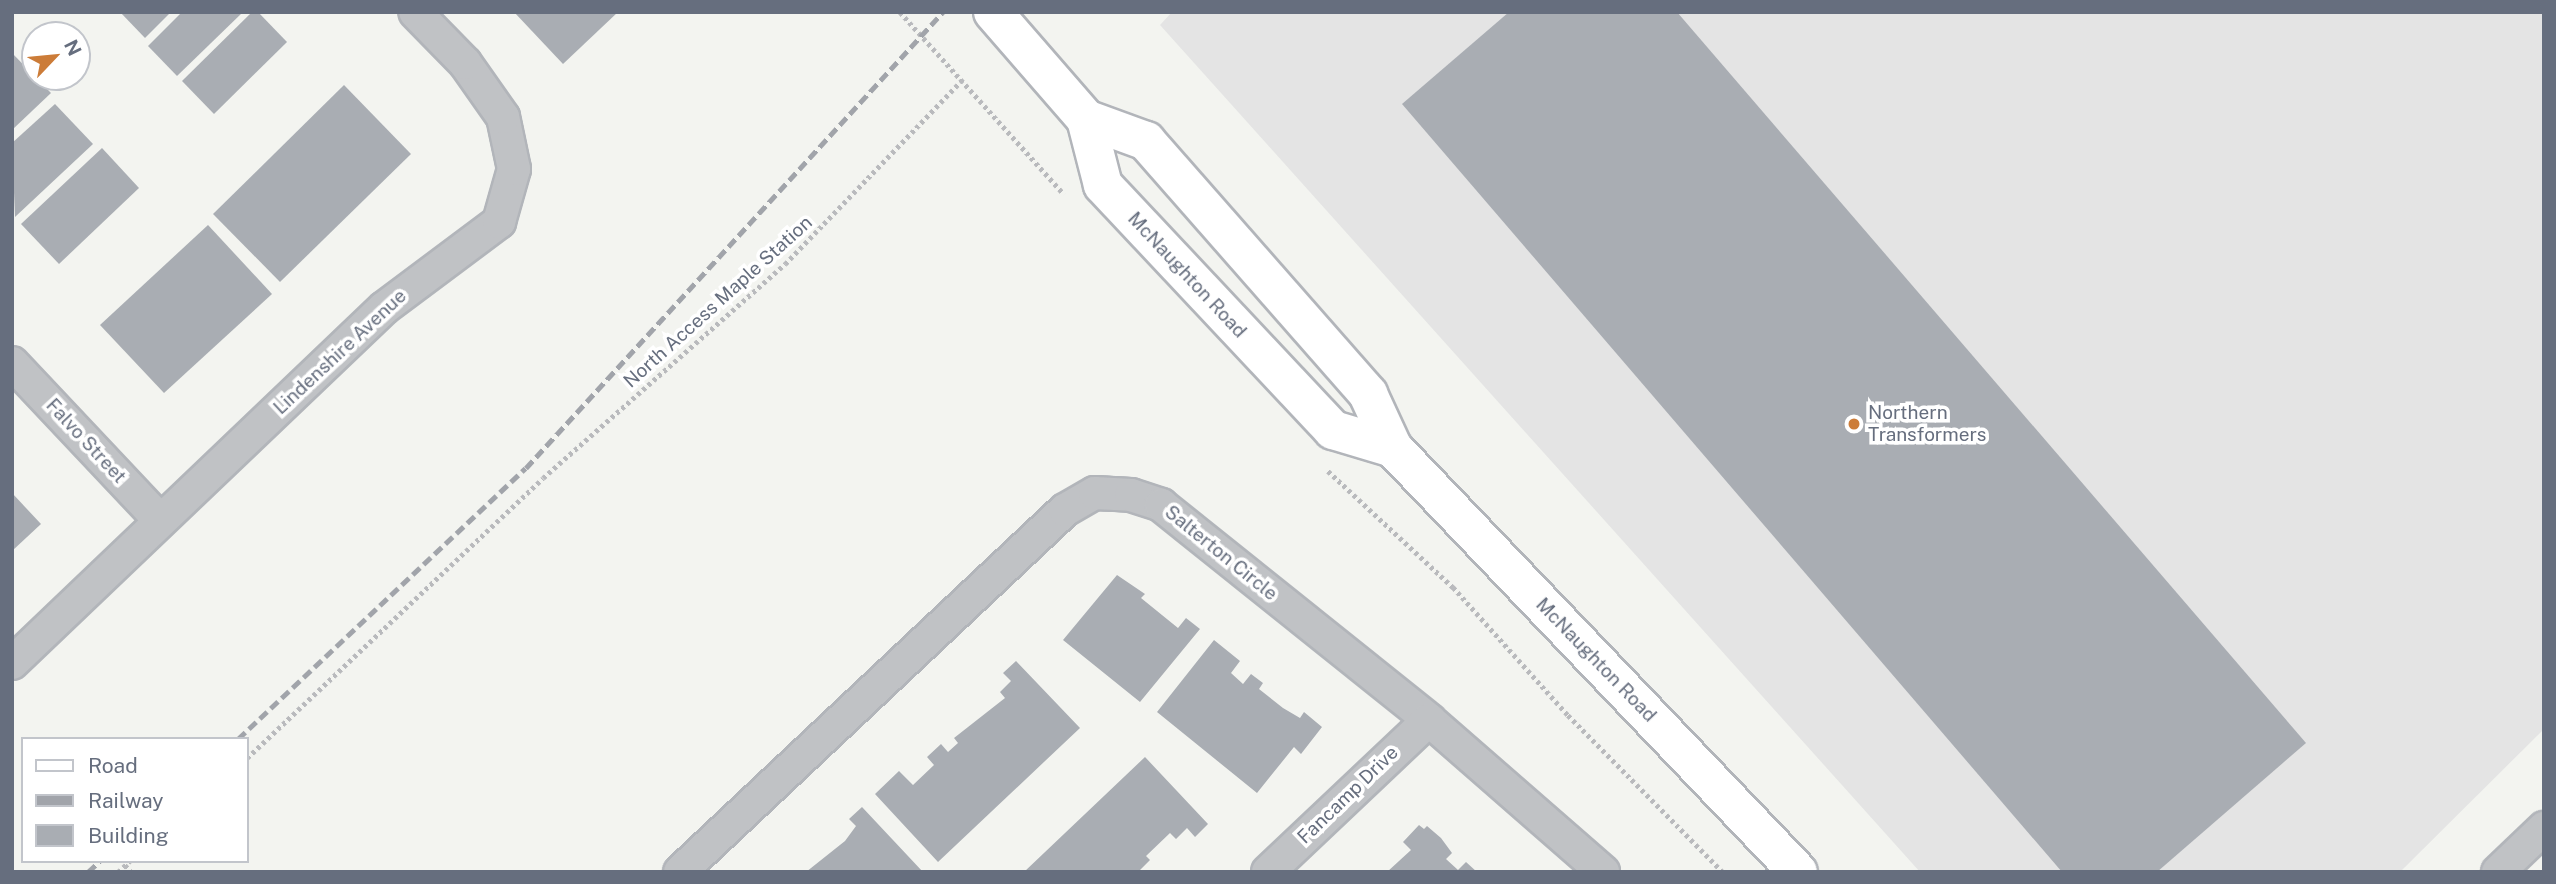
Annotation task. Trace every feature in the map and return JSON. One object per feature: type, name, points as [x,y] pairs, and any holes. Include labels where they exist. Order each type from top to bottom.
[{"type":"street","name":"Lindenshire Avenue","points":[[12,663],[384,308],[499,222],[514,169],[503,117],[465,63],[415,12]]},
{"type":"street","name":"McNaughton Road","points":[[993,12],[1086,119],[1103,185],[1333,430],[1393,448]]},
{"type":"street","name":"McNaughton Road","points":[[1086,119],[1146,141],[1368,394],[1393,448],[1798,872]]},
{"type":"street","name":"Falvo Street","points":[[12,363],[160,520]]},
{"type":"street","name":"Salterton Circle","points":[[680,872],[1065,510],[1095,493],[1130,495],[1161,505],[1429,720],[1603,872]]},
{"type":"street","name":"Fancamp Drive","points":[[1268,872],[1429,720]]},
{"type":"street","points":[[2498,872],[2544,828]]},
{"type":"path","name":"North Access Maple Station","points":[[248,757],[543,478],[785,264],[963,79]]},
{"type":"path","points":[[118,872],[127,863],[131,872]]},
{"type":"shaded area","points":[[1172,12],[2544,12],[2544,729],[2400,872],[1920,872],[1160,25]]},
{"type":"building","points":[[120,12],[171,12],[145,38]]},
{"type":"building","points":[[182,12],[243,12],[177,76],[148,46]]},
{"type":"building","points":[[252,12],[258,12],[287,42],[214,114],[182,81]]},
{"type":"building","points":[[514,12],[618,12],[563,64]]},
{"type":"building","name":"Northern Transformers","points":[[1509,12],[1677,12],[2306,743],[2157,872],[2062,872],[1402,104]]},
{"type":"building","points":[[12,53],[21,62],[21,91],[51,93],[12,130]]},
{"type":"building","points":[[344,85],[411,154],[280,282],[213,214]]},
{"type":"building","points":[[55,104],[93,144],[15,217],[12,143]]},
{"type":"building","points":[[102,148],[139,188],[59,264],[21,224]]},
{"type":"building","points":[[208,225],[272,294],[164,393],[100,325]]},
{"type":"building","points":[[12,493],[41,524],[12,551]]},
{"type":"building","points":[[1117,575],[1145,594],[1141,598],[1178,628],[1186,618],[1200,629],[1140,702],[1063,640]]},
{"type":"building","points":[[1214,640],[1240,661],[1231,673],[1243,684],[1251,674],[1263,683],[1259,689],[1283,708],[1300,718],[1304,712],[1322,727],[1301,754],[1294,747],[1257,793],[1157,712]]},
{"type":"building","points":[[1016,661],[1080,728],[938,862],[875,794],[899,771],[913,785],[934,765],[927,757],[941,744],[948,752],[958,743],[954,738],[1005,698],[1000,692],[1011,681],[1003,673]]},
{"type":"building","points":[[1145,757],[1208,824],[1195,837],[1187,828],[1176,839],[1170,833],[1146,856],[1150,860],[1138,872],[1024,872]]},
{"type":"building","points":[[862,807],[923,872],[806,872],[845,841],[856,826],[849,819]]},
{"type":"building","points":[[1419,825],[1424,829],[1427,826],[1441,838],[1452,853],[1446,859],[1458,870],[1466,862],[1477,872],[1387,872],[1411,850],[1403,842]]},
{"type":"railway","points":[[240,737],[526,468],[943,12]]},
{"type":"railway","points":[[88,872],[98,863]]},
{"type":"place","name":"Northern Transformers","points":[[1854,424]]}]
